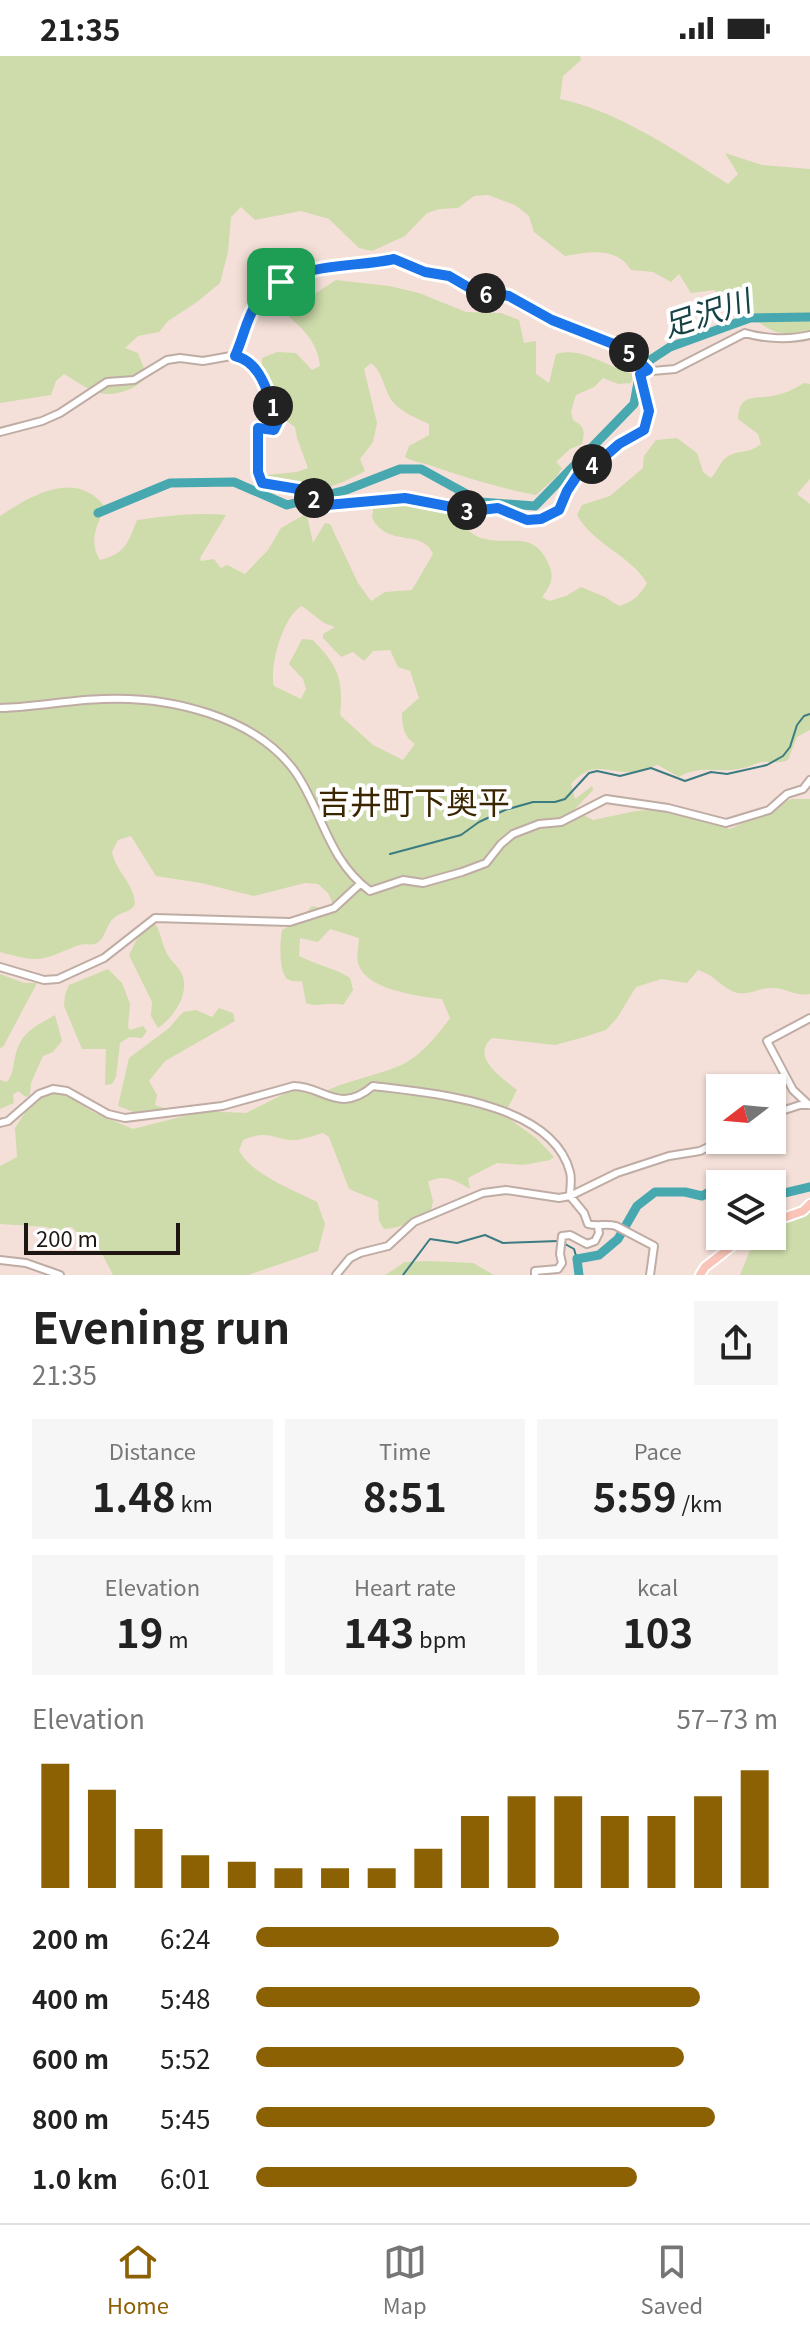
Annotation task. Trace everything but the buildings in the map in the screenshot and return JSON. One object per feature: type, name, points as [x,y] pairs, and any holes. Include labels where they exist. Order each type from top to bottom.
[{"type":"main road","points":[[786,1217],[803,1211],[810,1204]]},
{"type":"main road","points":[[700,1275],[705,1267],[727,1250]]},
{"type":"street","points":[[235,356],[249,317],[258,301],[272,288],[301,273],[394,259],[425,272],[449,276],[473,290],[509,296],[552,320],[616,345],[633,355],[648,370]]},
{"type":"street","points":[[0,432],[42,421],[60,413],[107,382],[134,380],[167,360],[203,361],[235,356],[251,364],[261,376],[279,420],[274,430],[258,428],[258,472],[262,483],[304,490],[327,505],[405,498],[472,511],[498,508],[527,520],[554,515],[583,467],[603,458],[619,444],[644,430],[649,411],[640,374],[648,370],[675,369],[745,333],[797,338],[810,335]]},
{"type":"street","points":[[0,708],[133,699],[200,712],[239,725],[265,743],[295,772],[338,859],[370,891],[403,880],[423,883],[486,863],[513,834],[539,824],[561,822],[606,799],[649,808],[668,808],[726,823],[769,810],[787,794],[803,789],[810,780]]},
{"type":"street","points":[[0,967],[44,980],[58,979],[104,958],[155,918],[290,922],[334,908],[360,884]]},
{"type":"street","points":[[810,1018],[767,1041],[793,1090],[810,1105]]},
{"type":"street","points":[[0,1123],[8,1121],[39,1094],[53,1089],[67,1091],[108,1114],[125,1118],[222,1106],[294,1086],[303,1086],[322,1096],[335,1098],[362,1094],[373,1086],[429,1092],[492,1106],[542,1132],[569,1167],[570,1196],[584,1213],[588,1224],[616,1226],[654,1246],[650,1275]]},
{"type":"street","points":[[786,1110],[810,1105]]},
{"type":"street","points":[[336,1275],[350,1258],[388,1246],[414,1222],[483,1193],[506,1190],[559,1198],[570,1196],[617,1173],[706,1148]]},
{"type":"street","points":[[535,1275],[535,1271],[558,1269],[562,1263],[562,1236],[570,1235],[587,1244],[595,1241],[598,1227]]},
{"type":"street","points":[[0,1260],[40,1266],[60,1275]]},
{"type":"green space","points":[[0,56],[580,56],[581,60],[563,76],[560,99],[625,123],[669,146],[728,184],[738,174],[725,153],[762,165],[810,169],[810,330],[778,333],[714,290],[691,293],[679,274],[671,282],[653,272],[631,270],[618,257],[601,252],[565,256],[534,232],[529,216],[515,205],[488,195],[474,196],[458,208],[427,213],[405,236],[372,251],[359,248],[329,219],[301,211],[255,220],[241,207],[231,217],[228,252],[220,283],[168,321],[159,332],[138,336],[125,348],[138,353],[147,376],[140,383],[125,391],[108,394],[93,391],[64,374],[56,381],[51,395],[0,403]]},
{"type":"green space","points":[[336,280],[389,286],[419,293],[466,312],[501,313],[519,320],[524,343],[536,341],[536,374],[549,383],[556,354],[566,352],[585,355],[633,374],[631,383],[618,384],[603,378],[594,387],[576,395],[571,411],[573,420],[583,430],[582,444],[570,449],[556,462],[562,468],[536,495],[482,482],[405,457],[409,446],[429,435],[429,424],[394,403],[371,363],[364,369],[377,423],[373,442],[360,459],[365,471],[328,487],[302,491],[289,489],[266,475],[308,468],[295,427],[277,414],[262,358],[277,352],[296,353],[312,370],[320,366],[313,343],[285,313],[286,309]]},
{"type":"green space","points":[[804,383],[810,384],[810,479],[797,494],[810,504],[810,730],[797,737],[785,761],[762,762],[735,770],[695,771],[679,777],[658,765],[630,772],[596,769],[584,773],[571,784],[575,799],[592,786],[593,790],[574,810],[593,820],[636,811],[665,809],[730,829],[791,799],[810,799],[810,994],[773,988],[735,992],[698,970],[687,983],[661,979],[636,987],[606,1030],[555,1045],[492,1038],[486,1045],[486,1060],[517,1090],[504,1115],[536,1138],[554,1157],[523,1165],[497,1163],[468,1178],[470,1189],[450,1179],[434,1179],[428,1182],[433,1201],[431,1211],[398,1227],[384,1229],[379,1221],[378,1201],[349,1189],[329,1137],[323,1133],[296,1140],[260,1135],[243,1140],[239,1150],[245,1159],[274,1180],[317,1202],[325,1224],[318,1251],[248,1275],[113,1275],[98,1246],[89,1247],[72,1227],[65,1227],[59,1232],[47,1227],[0,1224],[0,1166],[17,1157],[15,1128],[30,1105],[46,1093],[56,1092],[70,1097],[93,1112],[133,1129],[204,1111],[246,1113],[300,1086],[320,1094],[399,1066],[421,1052],[450,1018],[442,999],[394,990],[371,980],[358,963],[359,938],[330,929],[318,942],[300,938],[299,956],[350,978],[353,990],[343,1005],[306,1003],[302,981],[289,980],[283,972],[280,949],[282,930],[299,921],[312,906],[336,911],[328,893],[318,884],[305,883],[254,896],[156,876],[131,836],[118,840],[112,852],[132,890],[135,904],[112,920],[100,941],[41,959],[0,952],[0,516],[26,500],[54,489],[81,489],[105,507],[94,540],[100,560],[120,551],[137,520],[193,514],[226,515],[200,558],[201,561],[214,559],[221,568],[227,565],[245,574],[268,550],[281,528],[304,515],[307,516],[313,543],[325,523],[330,524],[358,583],[371,601],[385,592],[412,590],[433,554],[422,542],[387,533],[379,527],[372,518],[374,503],[424,498],[451,511],[478,537],[527,542],[535,546],[542,552],[550,568],[551,581],[542,597],[549,601],[581,587],[619,606],[636,598],[647,583],[640,573],[584,525],[577,515],[582,505],[610,496],[643,468],[644,456],[656,440],[677,438],[697,453],[703,472],[711,478],[728,456],[761,444],[758,434],[738,419],[741,405],[749,399],[781,394]],"holes":[[[302,606],[324,623],[335,627],[323,634],[323,638],[341,657],[353,652],[364,661],[373,651],[390,650],[398,667],[410,671],[419,698],[402,713],[404,731],[415,744],[403,760],[373,745],[342,717],[337,673],[313,640],[302,639],[289,664],[303,679],[306,689],[301,699],[274,686],[279,642],[295,611]]]},
{"type":"green space","points":[[152,919],[167,954],[182,974],[184,982],[179,1004],[170,1018],[158,1028],[151,1016],[152,1002],[129,955],[146,921]]},
{"type":"green space","points":[[108,969],[122,983],[130,1004],[128,1027],[130,1030],[143,1026],[147,1031],[142,1038],[129,1037],[120,1043],[116,1077],[112,1084],[105,1085],[106,1049],[82,1049],[64,1006],[69,985]]},
{"type":"green space","points":[[0,974],[24,983],[37,983],[0,1048]]},
{"type":"green space","points":[[219,1008],[233,1013],[235,1021],[165,1061],[149,1081],[157,1095],[155,1105],[167,1109],[168,1115],[144,1116],[118,1106],[129,1058],[169,1028],[183,1012],[196,1010],[212,1017]]},
{"type":"green space","points":[[55,1015],[62,1041],[53,1052],[43,1056],[31,1083],[30,1095],[26,1097],[18,1091],[13,1095],[14,1103],[0,1109],[0,1080],[7,1082],[9,1079],[21,1041],[30,1031]]},
{"type":"green space","points":[[810,1206],[810,1275],[740,1275],[750,1250],[786,1250],[786,1221]]},
{"type":"green space","points":[[405,1262],[473,1263],[494,1275],[385,1275]]},
{"type":"waterway","name":"足沢川","points":[[98,513],[170,483],[234,482],[287,505],[346,490],[400,469],[421,469],[481,502],[535,506],[634,404],[641,366],[670,347],[750,318],[810,317]]},
{"type":"waterway","points":[[390,854],[461,835],[479,822],[505,810],[533,802],[565,799],[589,773],[597,771],[620,776],[651,768],[685,781],[711,772],[727,774],[767,765],[783,756],[790,747],[797,725],[810,714]]},
{"type":"waterway","points":[[786,1193],[810,1187]]},
{"type":"waterway","points":[[579,1275],[577,1259],[599,1255],[618,1239],[637,1206],[655,1192],[706,1194]]},
{"type":"waterway","points":[[403,1275],[430,1239],[457,1243],[485,1235],[503,1243],[559,1241]]},
{"type":"waterway","points":[[565,1244],[574,1249],[577,1259]]},
{"type":"district","name":"吉井町下奥平","points":[[414,803]]},
{"type":"route","points":[[394,259],[425,272],[449,276],[473,290],[509,296],[535,312],[633,355],[648,370],[640,374],[649,411],[644,430],[619,444],[603,458],[583,467],[559,510],[541,519],[527,520],[498,508],[472,511],[405,498],[327,505],[304,490],[267,486],[262,483],[258,472],[258,428],[274,430],[279,420],[261,376],[251,364],[235,356],[258,301],[281,282],[301,273],[394,259]]}]
